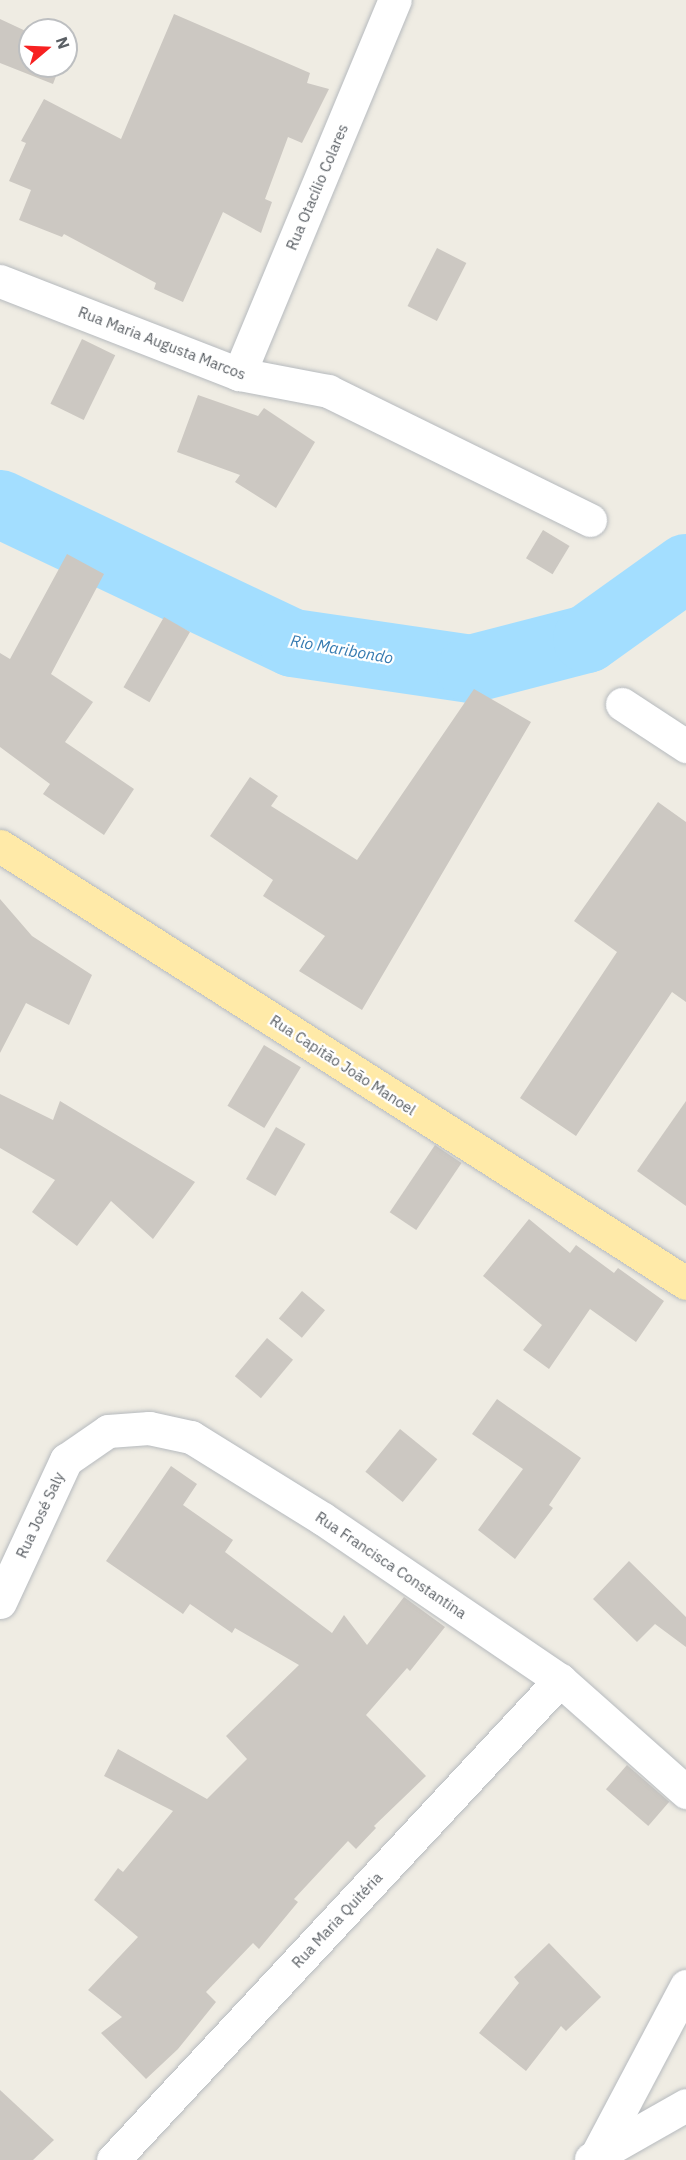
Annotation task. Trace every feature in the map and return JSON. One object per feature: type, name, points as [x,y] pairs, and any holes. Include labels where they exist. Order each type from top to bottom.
[{"type":"main road","name":"Rua Capitão João Manoel","points":[[0,846],[686,1283]]},
{"type":"street","name":"Rua Otacílio Colares","points":[[239,374],[395,0]]},
{"type":"street","name":"Rua Maria Augusta Marcos","points":[[0,280],[239,374],[328,391],[590,520]]},
{"type":"street","points":[[622,704],[686,746]]},
{"type":"street","name":"Rua Francisca Constantina","points":[[66,1460],[108,1431],[149,1428],[191,1437],[323,1519],[560,1680],[686,1792]]},
{"type":"street","name":"Rua José Saly","points":[[0,1602],[66,1460]]},
{"type":"street","name":"Rua Maria Quitéria","points":[[113,2160],[560,1680]]},
{"type":"street","points":[[592,2159],[686,1986]]},
{"type":"street","points":[[592,2159],[686,2105]]},
{"type":"building","points":[[174,14],[310,73],[307,83],[329,89],[302,143],[288,137],[265,199],[272,202],[261,233],[223,212],[183,302],[154,289],[156,283],[64,234],[62,237],[19,220],[31,190],[9,181],[26,143],[21,141],[44,99],[121,139]]},
{"type":"building","points":[[0,19],[18,27],[18,70],[0,63]]},
{"type":"building","points":[[38,78],[55,78],[53,84]]},
{"type":"building","points":[[437,248],[466,263],[437,321],[407,306]]},
{"type":"building","points":[[82,339],[115,355],[84,420],[50,404]]},
{"type":"building","points":[[198,395],[258,416],[264,408],[315,442],[276,508],[235,482],[240,475],[177,452]]},
{"type":"building","points":[[543,530],[570,546],[553,574],[526,558]]},
{"type":"building","points":[[67,554],[104,574],[51,674],[93,702],[65,742],[134,789],[104,835],[43,794],[50,784],[0,747],[0,653],[10,659]]},
{"type":"building","points":[[164,617],[190,632],[149,702],[124,687]]},
{"type":"building","points":[[474,689],[531,722],[362,1010],[299,971],[325,936],[263,896],[273,880],[210,836],[250,777],[278,796],[271,806],[357,860]]},
{"type":"building","points":[[658,802],[686,822],[686,1002],[672,992],[576,1136],[520,1098],[617,952],[574,921]]},
{"type":"building","points":[[0,899],[32,936],[92,975],[69,1025],[26,1003],[0,1053]]},
{"type":"building","points":[[264,1045],[301,1067],[264,1128],[227,1106]]},
{"type":"building","points":[[0,1094],[53,1120],[60,1101],[195,1182],[153,1239],[111,1201],[77,1246],[32,1212],[55,1180],[0,1148]]},
{"type":"building","points":[[686,1101],[686,1206],[637,1171]]},
{"type":"building","points":[[276,1127],[305,1144],[275,1196],[246,1179]]},
{"type":"building","points":[[435,1145],[462,1163],[416,1230],[390,1212]]},
{"type":"building","points":[[529,1219],[570,1253],[576,1245],[614,1273],[618,1268],[664,1301],[636,1342],[590,1309],[549,1369],[523,1350],[542,1325],[483,1276]]},
{"type":"building","points":[[302,1291],[325,1310],[302,1338],[279,1319]]},
{"type":"building","points":[[267,1338],[293,1360],[261,1398],[235,1376]]},
{"type":"building","points":[[497,1399],[581,1458],[549,1505],[553,1508],[515,1559],[478,1530],[523,1469],[472,1434]]},
{"type":"building","points":[[400,1429],[437,1459],[403,1502],[365,1472]]},
{"type":"building","points":[[171,1466],[197,1484],[183,1505],[233,1540],[225,1552],[332,1633],[344,1615],[367,1645],[404,1597],[445,1627],[410,1671],[407,1668],[366,1715],[426,1776],[374,1826],[376,1828],[356,1849],[348,1841],[294,1899],[298,1902],[259,1949],[253,1943],[206,1992],[216,2002],[178,2049],[146,2079],[101,2033],[122,2017],[88,1990],[138,1937],[94,1900],[118,1868],[123,1872],[173,1811],[104,1776],[118,1749],[207,1799],[247,1759],[226,1736],[299,1665],[235,1628],[232,1633],[190,1604],[183,1614],[106,1561]]},
{"type":"building","points":[[629,1561],[686,1617],[686,1647],[655,1624],[637,1642],[593,1599]]},
{"type":"building","points":[[627,1765],[669,1802],[648,1826],[606,1789]]},
{"type":"building","points":[[549,1943],[601,1997],[566,2031],[561,2026],[526,2071],[479,2033],[519,1983],[514,1977]]},
{"type":"building","points":[[0,2090],[54,2140],[33,2160],[0,2160]]},
{"type":"waterway","name":"Rio Maribondo","points":[[0,504],[293,643],[471,669],[587,639],[686,568]]}]
